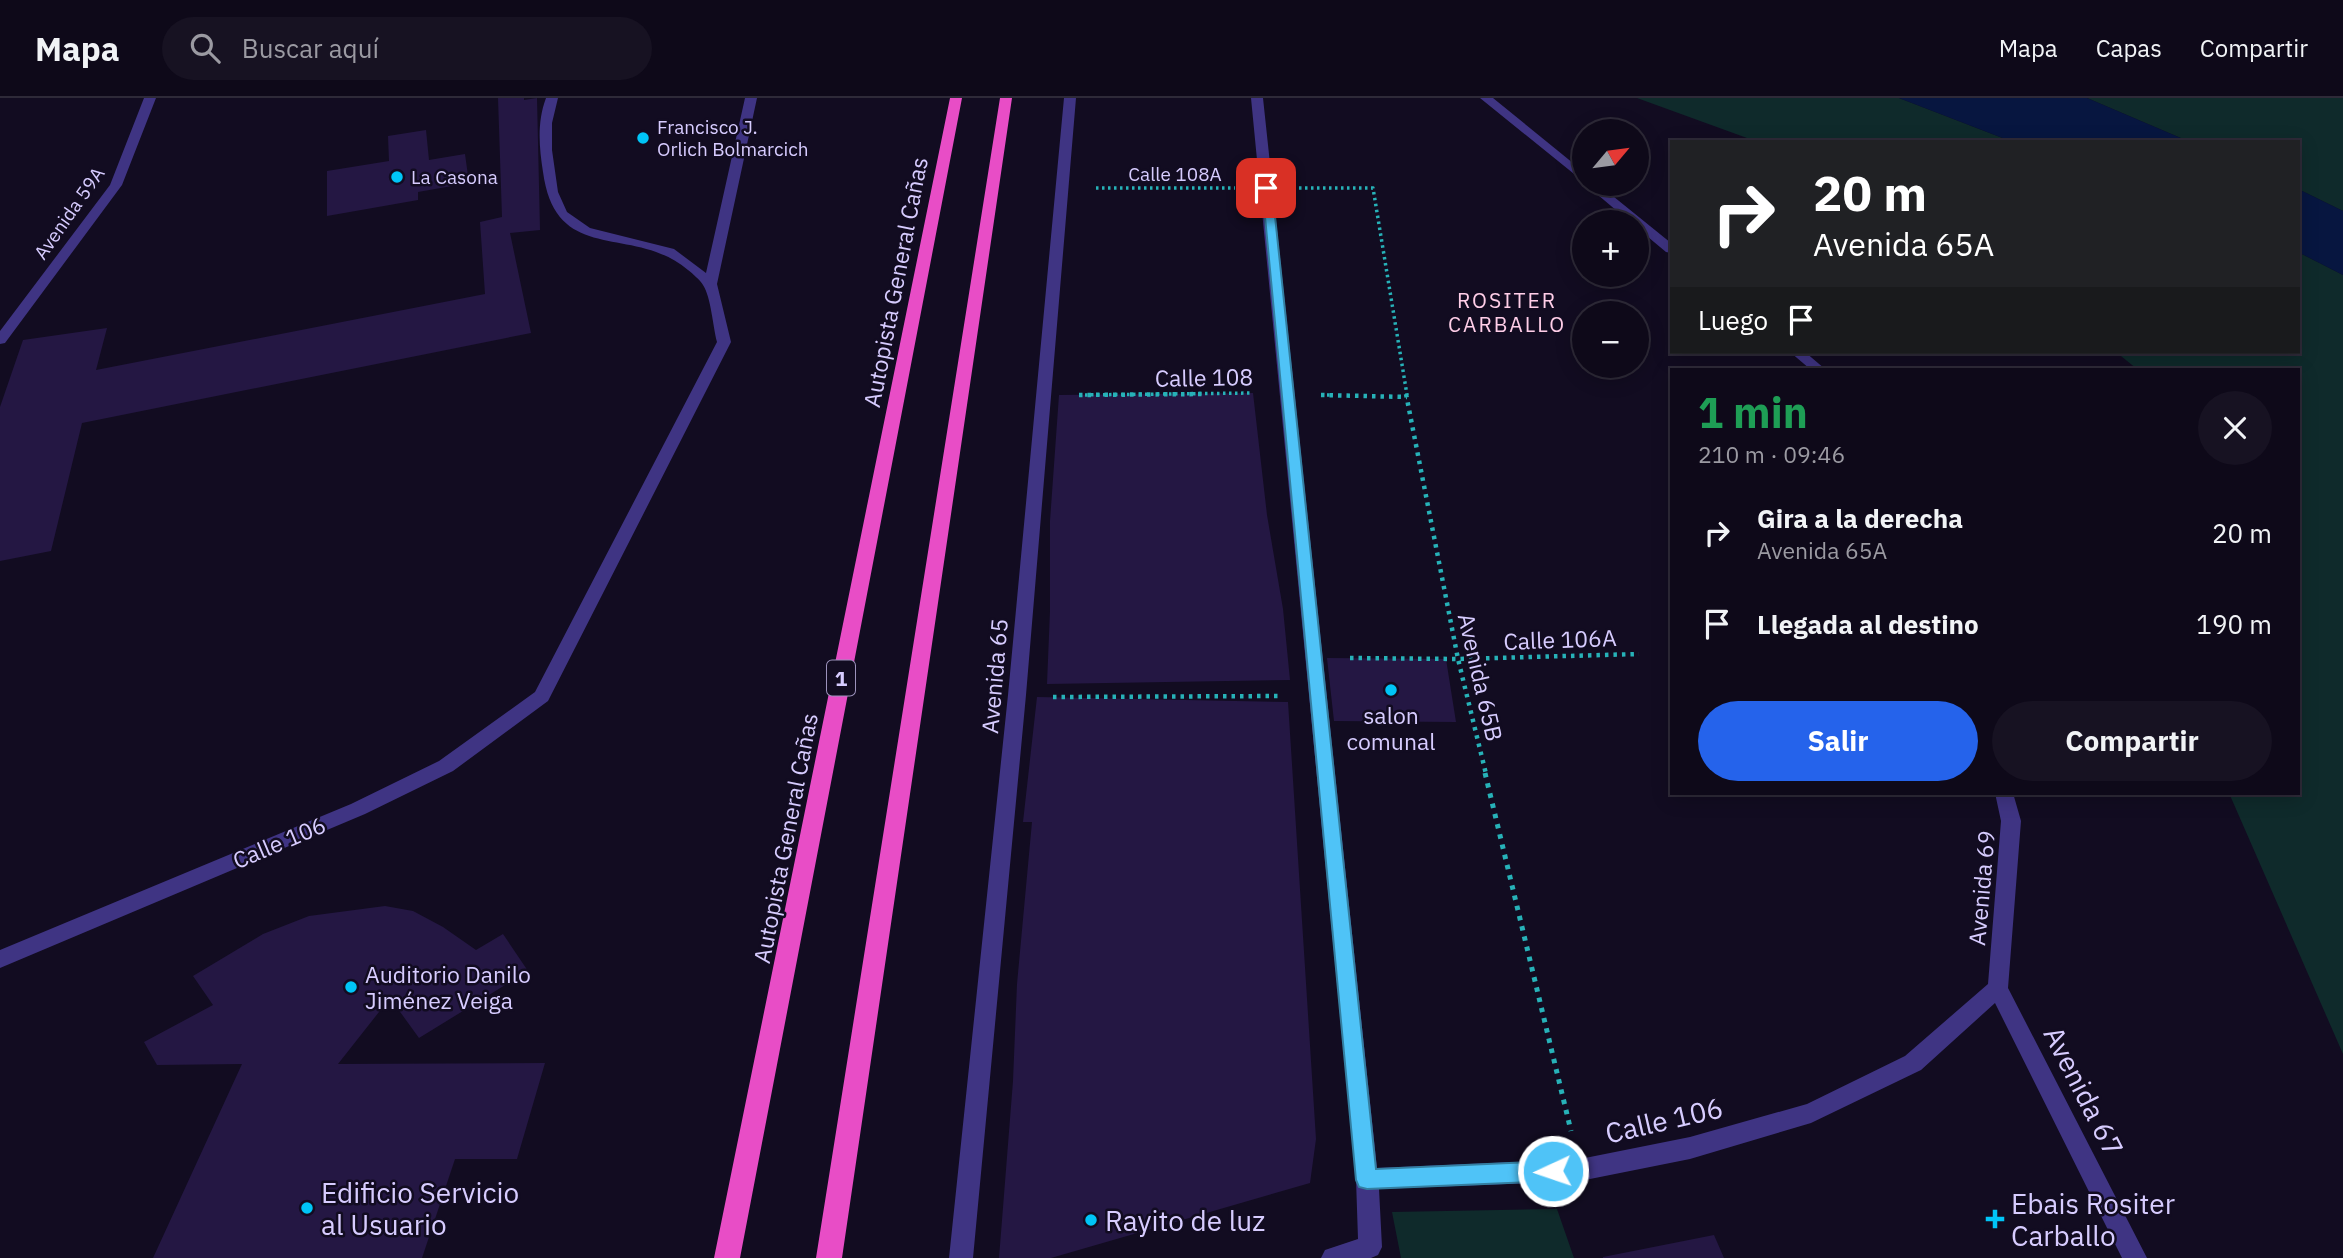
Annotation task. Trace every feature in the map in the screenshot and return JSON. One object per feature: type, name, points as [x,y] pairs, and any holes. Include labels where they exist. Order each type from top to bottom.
[{"type":"highway","name":"Autopista General Cañas","points":[[727,1258],[956,98]]},
{"type":"highway","points":[[830,1258],[1006,98]]},
{"type":"street","name":"Avenida 59A","points":[[0,340],[116,186],[150,98]]},
{"type":"street","points":[[552,98],[547,109],[546,154],[554,200],[565,218],[585,232],[663,249],[689,263],[710,284]]},
{"type":"street","points":[[710,284],[751,98]]},
{"type":"street","name":"Avenida 65","points":[[961,1258],[1017,695],[1070,98]]},
{"type":"street","points":[[1257,98],[1367,1180],[1370,1247],[1333,1258]]},
{"type":"street","points":[[1486,98],[1572,168]]},
{"type":"street","points":[[1606,196],[1670,248]]},
{"type":"street","name":"Calle 106","points":[[0,959],[358,809],[446,766],[542,696],[724,342],[710,284]]},
{"type":"street","points":[[1799,354],[1817,368]]},
{"type":"street","name":"Avenida 69","points":[[1998,988],[2011,821],[2004,795]]},
{"type":"street","name":"Calle 106","points":[[1367,1180],[1580,1170],[1690,1148],[1811,1113],[1913,1063],[1998,988]]},
{"type":"street","name":"Avenida 67","points":[[1998,988],[2136,1258]]},
{"type":"path","name":"Calle 108A","points":[[1062,188],[1373,188]]},
{"type":"path","name":"Avenida 65B","points":[[1373,188],[1407,397],[1458,659],[1580,1170]]},
{"type":"path","name":"Calle 108","points":[[1043,396],[1287,394],[1407,397]]},
{"type":"path","name":"Calle 106A","points":[[1314,660],[1639,654]]},
{"type":"path","points":[[1017,695],[1318,696]]},
{"type":"green space","points":[[1637,98],[1899,98],[2008,140],[1752,140]]},
{"type":"green space","points":[[2087,98],[2343,98],[2343,211],[2300,190],[2300,140],[2185,140]]},
{"type":"green space","points":[[2300,253],[2343,275],[2343,1054],[2230,795],[2300,795],[2300,368],[2136,368],[2118,354],[2300,354]]},
{"type":"green space","points":[[1557,1209],[1574,1258],[1401,1258],[1392,1212]]},
{"type":"water","points":[[1899,98],[2087,98],[2185,140],[2008,140]]},
{"type":"water","points":[[2300,190],[2343,211],[2343,275],[2300,253]]},
{"type":"building","points":[[498,98],[537,98],[540,230],[510,233],[531,333],[82,423],[51,551],[0,561],[0,407],[23,340],[107,328],[96,370],[485,294],[480,222],[502,217]]},
{"type":"building","name":"La Casona","points":[[426,130],[429,160],[465,154],[469,183],[418,192],[418,200],[327,216],[327,171],[389,161],[388,136]]},
{"type":"building","points":[[1253,393],[1267,515],[1283,609],[1290,680],[1047,684],[1050,521],[1059,395]]},
{"type":"building","name":"salon comunal","points":[[1327,658],[1446,659],[1456,722],[1334,721]]},
{"type":"building","points":[[1037,697],[1288,702],[1316,1139],[1310,1183],[1051,1258],[999,1258],[1013,1081],[1017,984],[1032,822],[1023,822]]},
{"type":"building","name":"Edificio Servicio al Usuario","points":[[385,906],[413,911],[443,927],[476,950],[503,934],[528,971],[419,1038],[390,998],[338,1064],[545,1063],[517,1159],[455,1159],[422,1258],[153,1258],[242,1064],[157,1065],[144,1042],[213,1005],[193,976],[263,934],[309,916]]},
{"type":"building","points":[[1714,1235],[1724,1258],[1603,1258],[1603,1257]]},
{"type":"place","name":"Francisco J. Orlich Bolmarcich","points":[[643,138]]},
{"type":"place","name":"La Casona","points":[[397,177]]},
{"type":"place","name":"salon comunal","points":[[1391,690]]},
{"type":"place","name":"Auditorio Danilo Jiménez Veiga","points":[[351,987]]},
{"type":"place","name":"Edificio Servicio al Usuario","points":[[307,1208]]},
{"type":"place","name":"Ebais Rositer Carballo","points":[[1995,1219]]},
{"type":"place","name":"Rayito de luz","points":[[1091,1220]]},
{"type":"district","name":"ROSITER CARBALLO","points":[[1507,312]]},
{"type":"route","points":[[1266,188],[1367,1180],[1553,1171]]}]
